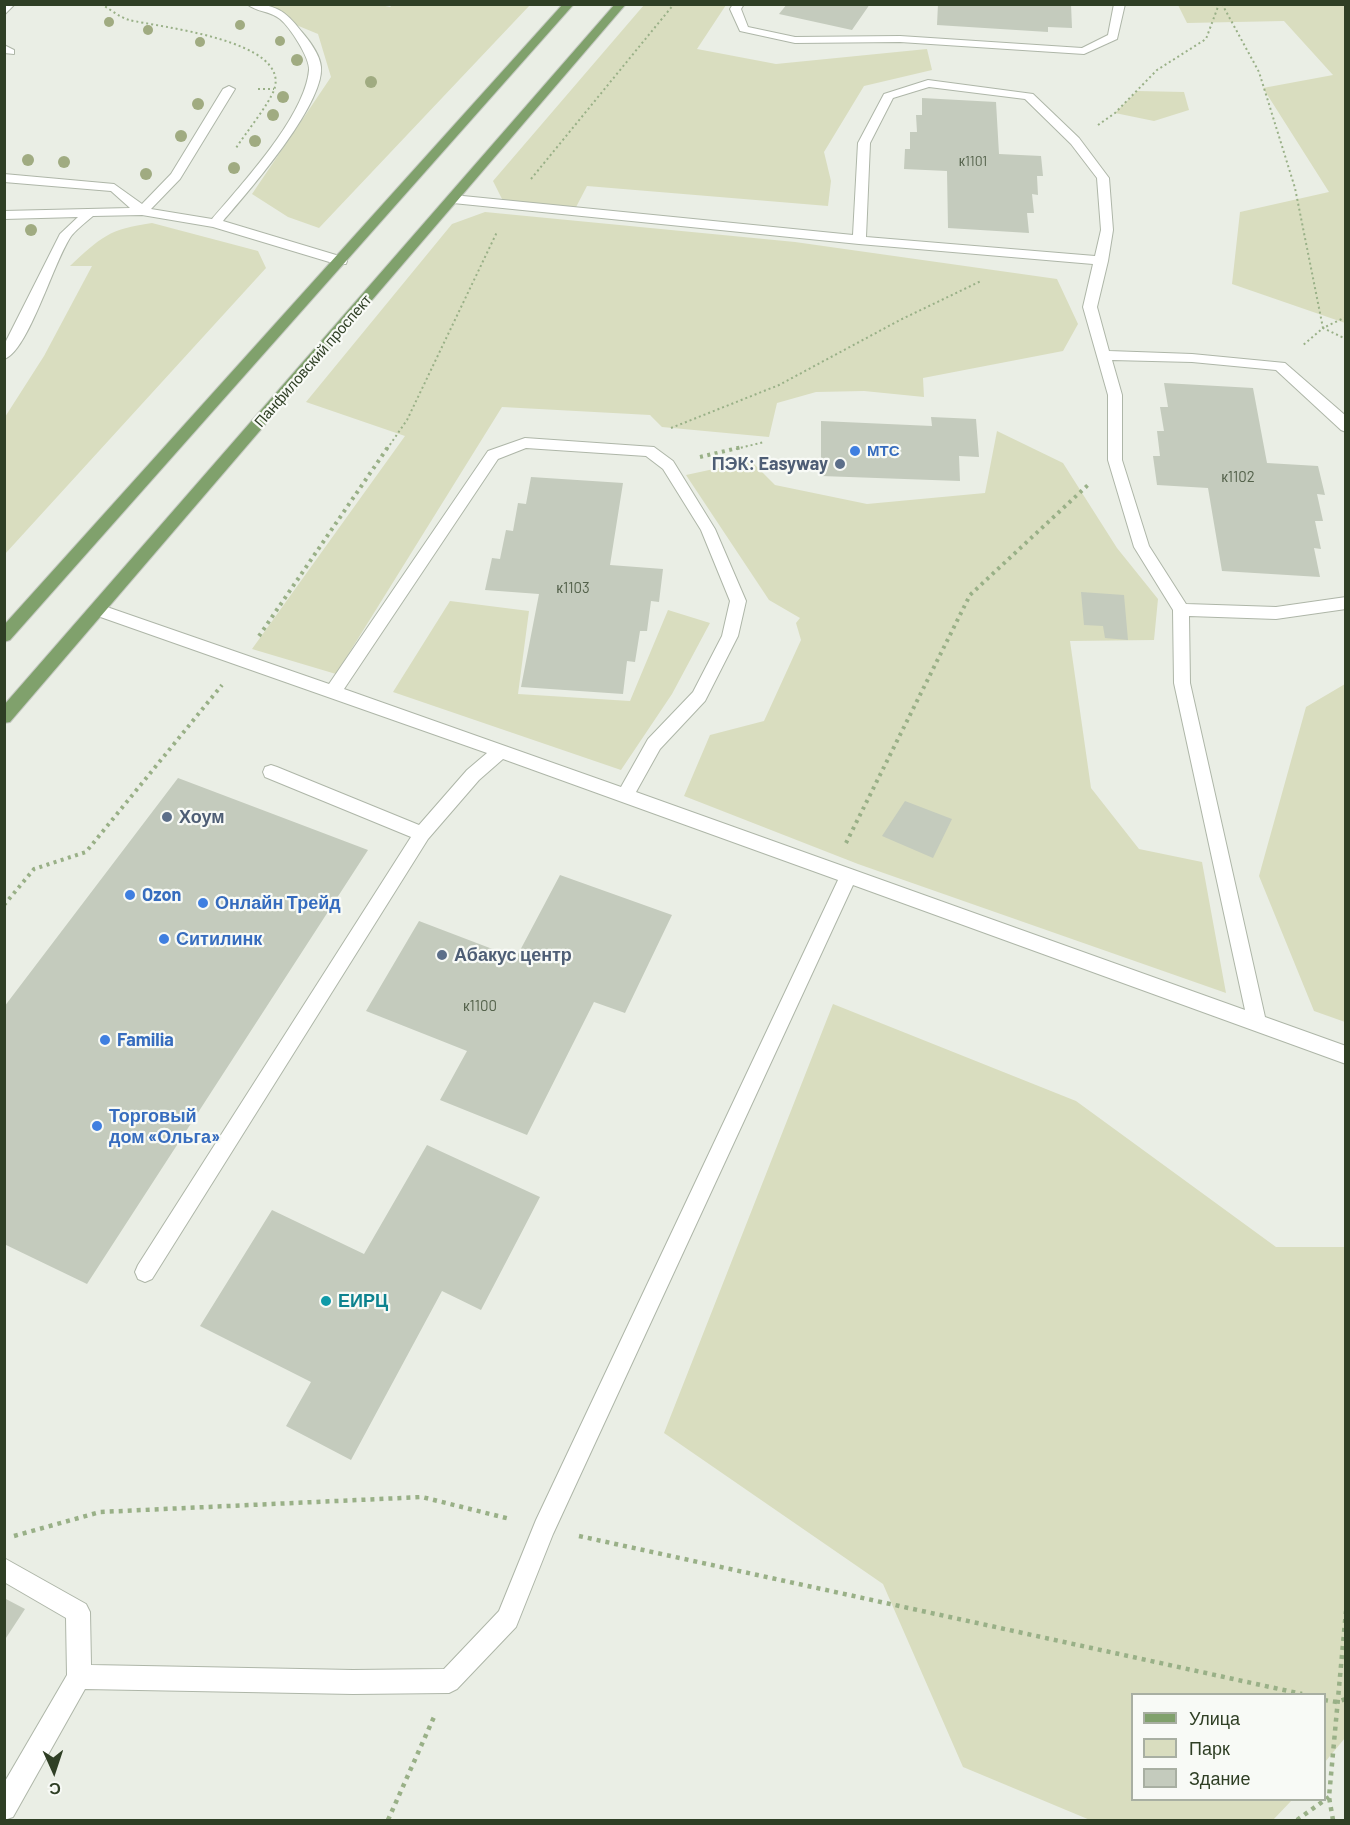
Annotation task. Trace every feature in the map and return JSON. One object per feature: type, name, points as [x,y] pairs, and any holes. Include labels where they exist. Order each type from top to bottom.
[{"type":"main road","points":[[4,636],[568,4]]},
{"type":"main road","name":"Панфиловский проспект","points":[[4,717],[621,4]]},
{"type":"lane","points":[[4,12],[10,4]]},
{"type":"lane","points":[[215,223],[273,154],[311,90],[315,67],[305,43],[284,16],[252,4]]},
{"type":"lane","points":[[739,4],[735,9],[744,29],[795,40],[900,39],[1084,51],[1113,37],[1120,4]]},
{"type":"lane","points":[[859,240],[864,143],[888,96],[928,83],[1029,96],[1075,141],[1103,178],[1107,230],[1102,261],[1090,307],[1115,395],[1115,460],[1142,547],[1181,610],[1182,683],[1257,1023]]},
{"type":"lane","points":[[142,211],[176,176],[229,89]]},
{"type":"lane","points":[[4,178],[114,188],[142,211]]},
{"type":"lane","points":[[453,199],[859,240],[1102,261]]},
{"type":"lane","points":[[4,215],[142,211],[215,223],[341,261]]},
{"type":"lane","points":[[4,355],[16,339],[66,234],[90,212]]},
{"type":"lane","points":[[1103,355],[1192,358],[1280,366],[1346,427]]},
{"type":"lane","points":[[333,692],[493,455],[525,443],[649,451],[668,465],[708,529],[738,602],[730,636],[699,696],[654,744],[625,796]]},
{"type":"lane","points":[[1181,610],[1276,613],[1346,603]]},
{"type":"lane","points":[[98,610],[501,751],[1346,1055]]},
{"type":"lane","points":[[145,1272],[422,834],[473,775],[501,751]]},
{"type":"lane","points":[[271,772],[422,834]]},
{"type":"lane","points":[[79,1677],[353,1682],[449,1681],[508,1619],[544,1528],[840,873]]},
{"type":"lane","points":[[4,1569],[78,1612],[79,1677],[4,1808]]},
{"type":"path","points":[[4,905],[34,869],[86,852],[242,660],[407,420],[510,205],[674,4]]},
{"type":"path","points":[[1075,141],[1115,114],[1157,70],[1206,39],[1220,4]]},
{"type":"path","points":[[1220,4],[1259,72],[1295,188],[1323,328]]},
{"type":"path","points":[[229,89],[311,90]]},
{"type":"path","points":[[649,451],[662,432],[779,385],[900,320],[974,285],[1026,254]]},
{"type":"path","points":[[1280,366],[1323,328],[1346,317]]},
{"type":"path","points":[[1323,328],[1346,339]]},
{"type":"path","points":[[668,465],[764,442]]},
{"type":"path","points":[[840,873],[970,595],[1115,460]]},
{"type":"path","points":[[4,1538],[100,1512],[422,1497],[544,1528],[1293,1693]]},
{"type":"path","points":[[1333,1821],[1329,1797],[1346,1611]]},
{"type":"path","points":[[388,1821],[449,1681]]},
{"type":"path","points":[[1326,1700],[1337,1702],[1346,1699]]},
{"type":"path","points":[[1297,1821],[1324,1801]]},
{"type":"green space","points":[[376,4],[390,7],[393,4],[530,5],[319,228],[288,217],[252,194],[331,77],[318,34],[248,5]]},
{"type":"green space","points":[[644,5],[726,5],[697,49],[776,64],[927,49],[932,70],[864,86],[824,152],[831,181],[828,206],[587,186],[574,211],[503,201],[493,181]]},
{"type":"green space","points":[[1178,5],[1345,5],[1345,323],[1232,284],[1240,212],[1329,192],[1263,88],[1333,75],[1284,21],[1187,23]]},
{"type":"green space","points":[[1137,91],[1184,92],[1189,110],[1154,121],[1115,113]]},
{"type":"green space","points":[[485,212],[795,242],[1057,279],[1078,324],[1063,351],[923,378],[924,397],[864,391],[816,392],[777,403],[769,437],[662,427],[650,415],[502,407],[336,674],[252,649],[405,436],[306,402],[452,224]]},
{"type":"green space","points":[[152,223],[258,251],[266,268],[5,554],[5,417],[44,356],[92,266],[70,266],[106,236],[125,228]]},
{"type":"green space","points":[[997,431],[1063,463],[1117,548],[1158,599],[1154,640],[1070,641],[1091,788],[1139,849],[1202,862],[1226,993],[858,864],[684,796],[710,735],[764,721],[801,640],[796,623],[800,618],[769,600],[686,475],[751,461],[775,485],[867,504],[985,493]]},
{"type":"green space","points":[[450,601],[529,611],[518,694],[630,701],[668,610],[710,623],[672,694],[621,770],[393,692]]},
{"type":"green space","points":[[1345,684],[1345,1022],[1314,1011],[1259,876],[1306,707]]},
{"type":"green space","points":[[833,1004],[1076,1101],[1276,1247],[1345,1247],[1345,1738],[1326,1761],[1326,1693],[1131,1693],[1131,1801],[1291,1801],[1273,1820],[1090,1820],[963,1767],[883,1584],[664,1433]]},
{"type":"building","points":[[787,4],[870,4],[852,30],[779,14]]},
{"type":"building","points":[[938,4],[1071,4],[1072,28],[1048,27],[1048,32],[937,25]]},
{"type":"building","points":[[922,98],[996,102],[999,154],[1041,156],[1043,176],[1037,176],[1038,195],[1032,194],[1034,213],[1027,213],[1029,233],[948,228],[947,171],[904,169],[905,149],[910,149],[910,132],[917,132],[916,115],[922,115]]},
{"type":"building","points":[[1164,383],[1253,388],[1267,463],[1318,466],[1325,495],[1317,494],[1323,521],[1315,521],[1321,549],[1314,548],[1320,577],[1222,571],[1208,488],[1157,485],[1153,456],[1160,456],[1157,431],[1164,431],[1160,407],[1168,407]]},
{"type":"building","points":[[931,417],[976,419],[979,457],[959,456],[960,481],[821,476],[821,421],[932,426]]},
{"type":"building","points":[[531,477],[623,483],[610,565],[663,569],[659,602],[651,601],[647,631],[640,631],[635,662],[627,661],[623,694],[521,687],[539,594],[485,590],[492,558],[500,559],[506,530],[513,531],[518,503],[526,504]]},
{"type":"building","points":[[1081,592],[1124,595],[1128,640],[1105,638],[1103,626],[1084,625]]},
{"type":"building","name":"Торговый дом «Ольга»","points":[[178,778],[368,850],[87,1284],[4,1244],[4,1007]]},
{"type":"building","points":[[905,801],[952,819],[933,858],[882,836]]},
{"type":"building","points":[[560,875],[672,915],[625,1013],[594,1002],[527,1135],[440,1100],[467,1051],[366,1011],[419,921],[516,958]]},
{"type":"building","name":"ЕИРЦ","points":[[427,1145],[540,1197],[481,1310],[442,1291],[351,1460],[286,1426],[311,1382],[200,1326],[272,1210],[364,1254]]},
{"type":"building","points":[[4,1598],[25,1609],[4,1641]]},
{"type":"place","name":"МТС","points":[[855,451]]},
{"type":"place","name":"ПЭК: Easyway","points":[[840,464]]},
{"type":"place","name":"Хоум","points":[[167,817]]},
{"type":"place","name":"Ozon","points":[[130,895]]},
{"type":"place","name":"Онлайн Трейд","points":[[203,903]]},
{"type":"place","name":"Ситилинк","points":[[164,939]]},
{"type":"place","name":"Абакус центр","points":[[442,955]]},
{"type":"place","name":"Familia","points":[[105,1040]]},
{"type":"place","name":"Торговый дом «Ольга»","points":[[97,1126]]},
{"type":"place","name":"ЕИРЦ","points":[[326,1301]]}]
